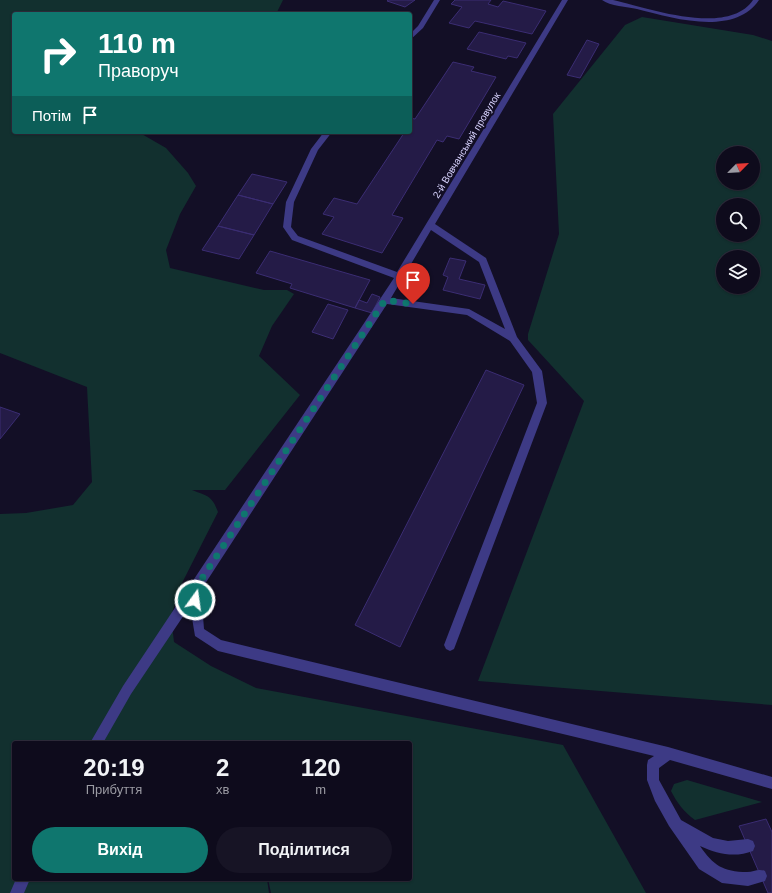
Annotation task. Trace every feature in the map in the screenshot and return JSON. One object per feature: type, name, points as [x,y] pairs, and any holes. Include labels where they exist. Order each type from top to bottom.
[{"type":"lane","points":[[412,36],[421,27],[437,0]]},
{"type":"lane","name":"2-й Вовчанський провулок","points":[[97,741],[127,690],[385,300],[565,0]]},
{"type":"lane","points":[[605,0],[681,16],[718,20],[744,12],[753,6],[756,0]]},
{"type":"lane","points":[[326,134],[315,149],[290,202],[287,227],[295,238],[399,276]]},
{"type":"lane","points":[[430,225],[483,260],[513,338],[537,371],[542,403],[450,645]]},
{"type":"lane","points":[[385,300],[469,312],[513,338]]},
{"type":"lane","points":[[195,589],[199,632],[218,645],[668,753],[772,783]]},
{"type":"lane","points":[[668,753],[653,765],[653,780],[674,821],[704,864],[722,876],[748,879],[760,876]]},
{"type":"lane","points":[[674,821],[706,843],[734,850],[748,846]]},
{"type":"lane","points":[[17,893],[22,881]]},
{"type":"green space","points":[[0,0],[283,0],[277,12],[12,12],[12,134],[142,134],[166,148],[188,173],[196,186],[180,214],[166,250],[170,268],[264,290],[287,290],[294,294],[272,326],[259,356],[300,395],[225,490],[192,490],[211,499],[214,502],[218,512],[181,585],[171,616],[174,642],[211,666],[256,688],[563,745],[646,893],[271,893],[268,881],[412,881],[412,741],[12,741],[12,881],[267,881],[269,893],[0,893],[0,514],[26,513],[73,505],[92,482],[87,387],[0,353]]},
{"type":"green space","points":[[642,17],[753,35],[772,41],[772,705],[478,681],[584,401],[528,340],[528,334],[559,234],[553,114],[625,25]]},
{"type":"green space","points":[[687,780],[762,802],[695,820],[681,807],[671,791],[674,784]]},
{"type":"building","points":[[415,0],[405,7],[387,1]]},
{"type":"building","points":[[455,0],[491,0],[488,4],[498,7],[503,1],[546,11],[532,34],[475,21],[469,28],[449,23],[462,7],[451,4]]},
{"type":"building","points":[[479,32],[526,43],[517,58],[508,56],[506,59],[467,49]]},
{"type":"building","points":[[587,40],[599,44],[580,78],[567,75]]},
{"type":"building","points":[[453,62],[474,67],[471,71],[496,77],[459,139],[447,136],[443,142],[437,140],[392,215],[403,218],[382,253],[322,234],[334,217],[323,214],[334,198],[357,204],[403,134],[412,134],[412,118],[415,119]]},
{"type":"building","points":[[252,174],[287,182],[273,204],[238,195]]},
{"type":"building","points":[[238,195],[273,204],[254,235],[218,226]]},
{"type":"building","points":[[218,226],[254,235],[239,259],[202,250]]},
{"type":"building","points":[[270,251],[370,280],[355,308],[290,288],[292,284],[256,273]]},
{"type":"building","points":[[450,258],[466,261],[459,279],[485,285],[480,299],[443,290],[448,277],[443,275]]},
{"type":"building","points":[[372,294],[380,297],[372,313],[355,308],[359,300],[367,303]]},
{"type":"building","points":[[328,304],[348,310],[333,339],[312,332]]},
{"type":"building","points":[[486,370],[524,385],[400,647],[355,625]]},
{"type":"building","points":[[0,407],[20,414],[0,439]]},
{"type":"building","points":[[766,819],[772,832],[772,893],[768,893],[739,826]]},
{"type":"route","points":[[195,600],[195,589],[385,300],[413,304]]}]
